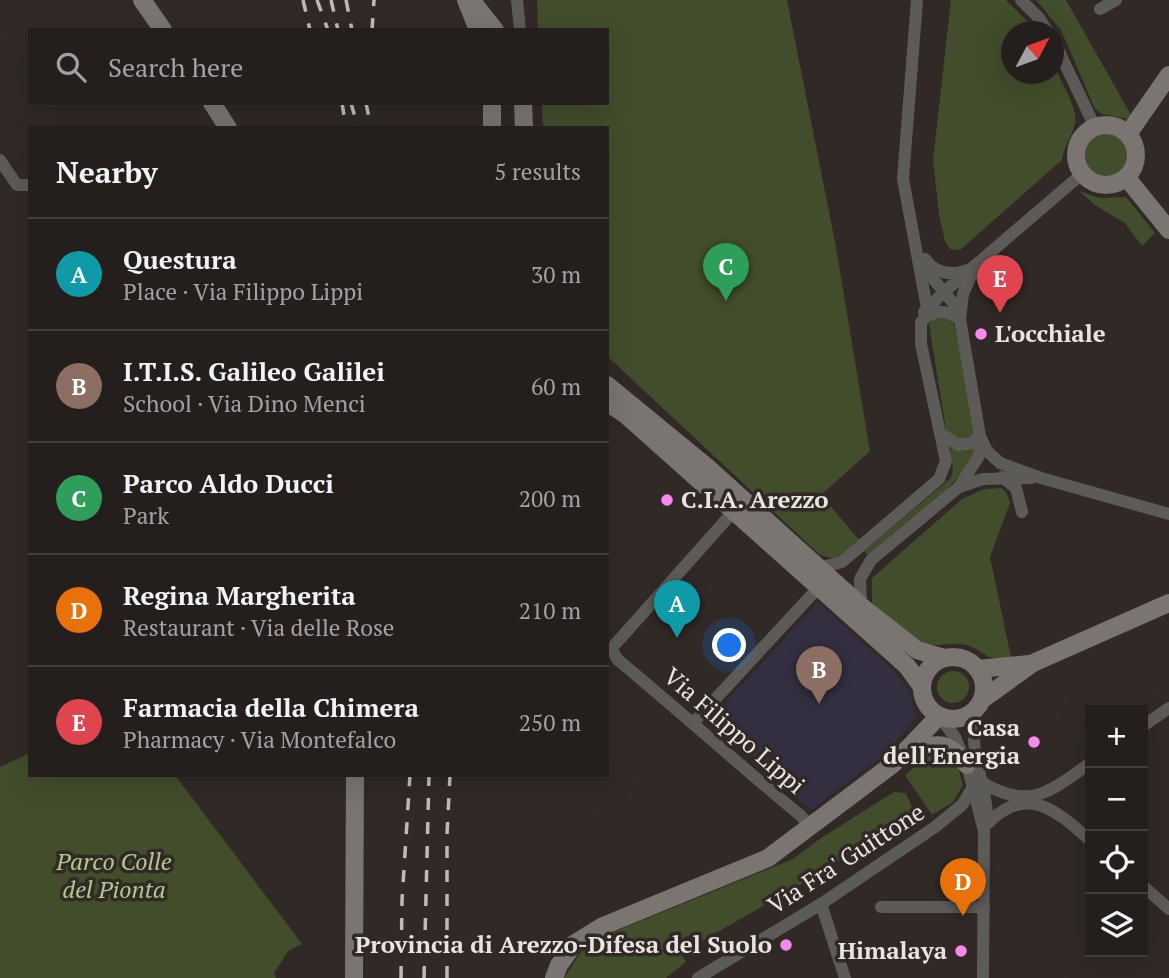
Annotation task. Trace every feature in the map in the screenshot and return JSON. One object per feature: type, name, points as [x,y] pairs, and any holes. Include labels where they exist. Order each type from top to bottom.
[{"type":"main road","points":[[142,0],[162,28]]},
{"type":"main road","points":[[468,0],[477,28]]},
{"type":"main road","points":[[468,0],[493,28]]},
{"type":"main road","points":[[1128,134],[1169,75]]},
{"type":"main road","points":[[213,105],[226,126]]},
{"type":"main road","points":[[492,105],[492,126]]},
{"type":"main road","points":[[523,105],[524,126]]},
{"type":"main road","points":[[1112,125],[1128,134],[1134,142],[1136,161],[1126,177],[1109,185],[1090,180],[1083,173],[1076,156],[1077,147],[1087,132],[1095,127],[1112,125]]},
{"type":"main road","points":[[1126,177],[1168,227]]},
{"type":"main road","points":[[609,387],[706,467],[861,606],[917,650],[944,657],[963,658],[978,669],[985,689],[979,704]]},
{"type":"main road","points":[[609,403],[626,415],[907,666],[922,687],[926,704],[939,716],[958,719],[1033,663],[1169,603]]},
{"type":"main road","points":[[922,687],[928,669],[944,657]]},
{"type":"main road","points":[[978,669],[1033,663]]},
{"type":"main road","points":[[554,978],[559,965],[574,944],[603,926],[768,858],[893,764],[939,716]]},
{"type":"main road","points":[[893,764],[933,744],[946,746],[968,765]]},
{"type":"main road","points":[[354,978],[355,777]]},
{"type":"street","points":[[517,0],[520,28]]},
{"type":"street","points":[[917,0],[903,179],[927,307]]},
{"type":"street","points":[[1021,0],[1041,21]]},
{"type":"street","points":[[1100,9],[1116,0]]},
{"type":"street","points":[[1064,62],[1095,127]]},
{"type":"street","points":[[0,160],[17,185],[28,186]]},
{"type":"street","points":[[819,568],[842,562],[939,479],[946,461],[921,344],[921,322],[927,307],[1083,173]]},
{"type":"street","points":[[918,256],[930,267],[946,274],[959,273],[978,265]]},
{"type":"street","points":[[861,606],[860,579],[871,560],[959,487],[979,456],[980,436],[960,319],[954,304],[943,293],[918,256]]},
{"type":"street","points":[[960,319],[963,294],[978,265]]},
{"type":"street","points":[[921,322],[928,314],[943,311],[960,319]]},
{"type":"street","points":[[940,433],[958,445],[972,443],[980,436]]},
{"type":"street","points":[[980,436],[992,458],[1041,478],[1169,514]]},
{"type":"street","points":[[1002,477],[1016,488],[1022,512]]},
{"type":"street","points":[[959,487],[983,479],[1041,478]]},
{"type":"street","name":"Via Filippo Lippi","points":[[733,512],[611,649],[618,660],[694,722],[721,750],[811,827]]},
{"type":"street","points":[[694,722],[818,588]]},
{"type":"street","points":[[979,704],[972,731],[977,789],[989,820]]},
{"type":"street","points":[[1148,723],[1169,708]]},
{"type":"street","points":[[939,716],[955,737],[989,820],[983,978]]},
{"type":"street","points":[[977,789],[1018,798],[1043,793],[1085,767]]},
{"type":"street","points":[[1061,814],[1056,806],[1056,798],[1065,781]]},
{"type":"street","name":"Via Fra' Guittone","points":[[698,978],[821,904],[935,827],[977,789]]},
{"type":"street","points":[[989,820],[1026,804],[1039,804],[1061,814],[1085,835]]},
{"type":"street","points":[[1148,890],[1169,909]]},
{"type":"street","points":[[821,904],[845,978]]},
{"type":"street","points":[[881,907],[984,907]]},
{"type":"shaded area","points":[[818,602],[897,675],[910,693],[916,716],[889,751],[811,810],[710,720]]},
{"type":"green space","points":[[537,0],[787,0],[836,247],[870,451],[821,495],[860,541],[839,560],[820,555],[609,358],[609,126],[543,126],[542,105],[609,105],[609,28],[538,28]]},
{"type":"green space","points":[[951,0],[1006,0],[1027,21],[1001,21],[1001,84],[1063,84],[1075,117],[1074,128],[1062,160],[960,250],[950,249],[945,241],[933,160]]},
{"type":"green space","points":[[1036,0],[1066,0],[1131,115],[1127,119],[1102,114],[1095,109],[1064,37],[1064,21],[1054,21]]},
{"type":"green space","points":[[1107,133],[1123,139],[1129,155],[1123,171],[1107,177],[1091,171],[1085,155],[1091,139]]},
{"type":"green space","points":[[1079,191],[1100,198],[1126,197],[1155,233],[1142,246],[1125,223],[1095,205]]},
{"type":"green space","points":[[935,318],[951,318],[955,327],[975,427],[973,435],[964,440],[953,439],[946,430],[929,324]]},
{"type":"green space","points":[[976,444],[960,475],[931,505],[868,555],[864,551],[951,478],[953,470],[950,446]]},
{"type":"green space","points":[[1002,488],[1010,503],[990,557],[1011,657],[995,658],[966,645],[934,645],[917,640],[872,603],[872,578],[962,499],[984,489]]},
{"type":"green space","points":[[953,671],[964,676],[969,687],[964,698],[953,703],[942,698],[937,687],[942,676]]},
{"type":"green space","points":[[946,753],[958,766],[963,785],[953,802],[932,815],[905,775],[929,756]]},
{"type":"green space","name":"Parco Colle del Pionta","points":[[28,754],[28,777],[177,777],[302,944],[288,951],[274,973],[276,978],[0,978],[0,767]]},
{"type":"green space","points":[[894,792],[906,793],[915,814],[807,881],[700,942],[695,932],[675,943],[686,962],[666,978],[564,978],[581,952],[611,933],[793,859]]},
{"type":"railway","points":[[303,0],[310,28]]},
{"type":"railway","points":[[317,0],[327,28]]},
{"type":"railway","points":[[331,0],[338,28]]},
{"type":"railway","points":[[346,0],[352,28]]},
{"type":"railway","points":[[372,28],[374,0]]},
{"type":"railway","points":[[342,105],[346,126]]},
{"type":"railway","points":[[352,105],[357,126]]},
{"type":"railway","points":[[366,105],[371,126]]},
{"type":"railway","points":[[401,978],[402,900],[410,777]]},
{"type":"railway","points":[[424,978],[429,777]]},
{"type":"railway","points":[[447,978],[450,777]]},
{"type":"place","name":"Parco Aldo Ducci","points":[[726,301]]},
{"type":"place","name":"Farmacia della Chimera","points":[[1000,313]]},
{"type":"place","name":"L'occhiale","points":[[981,334]]},
{"type":"place","name":"C.I.A. Arezzo","points":[[667,500]]},
{"type":"place","name":"Questura","points":[[677,638]]},
{"type":"place","name":"I.T.I.S. Galileo Galilei","points":[[819,704]]},
{"type":"place","name":"Casa dell'Energia","points":[[1034,742]]},
{"type":"place","name":"Regina Margherita","points":[[963,916]]},
{"type":"place","name":"Provincia di Arezzo-Difesa del Suolo","points":[[786,945]]},
{"type":"place","name":"Himalaya","points":[[961,951]]}]
